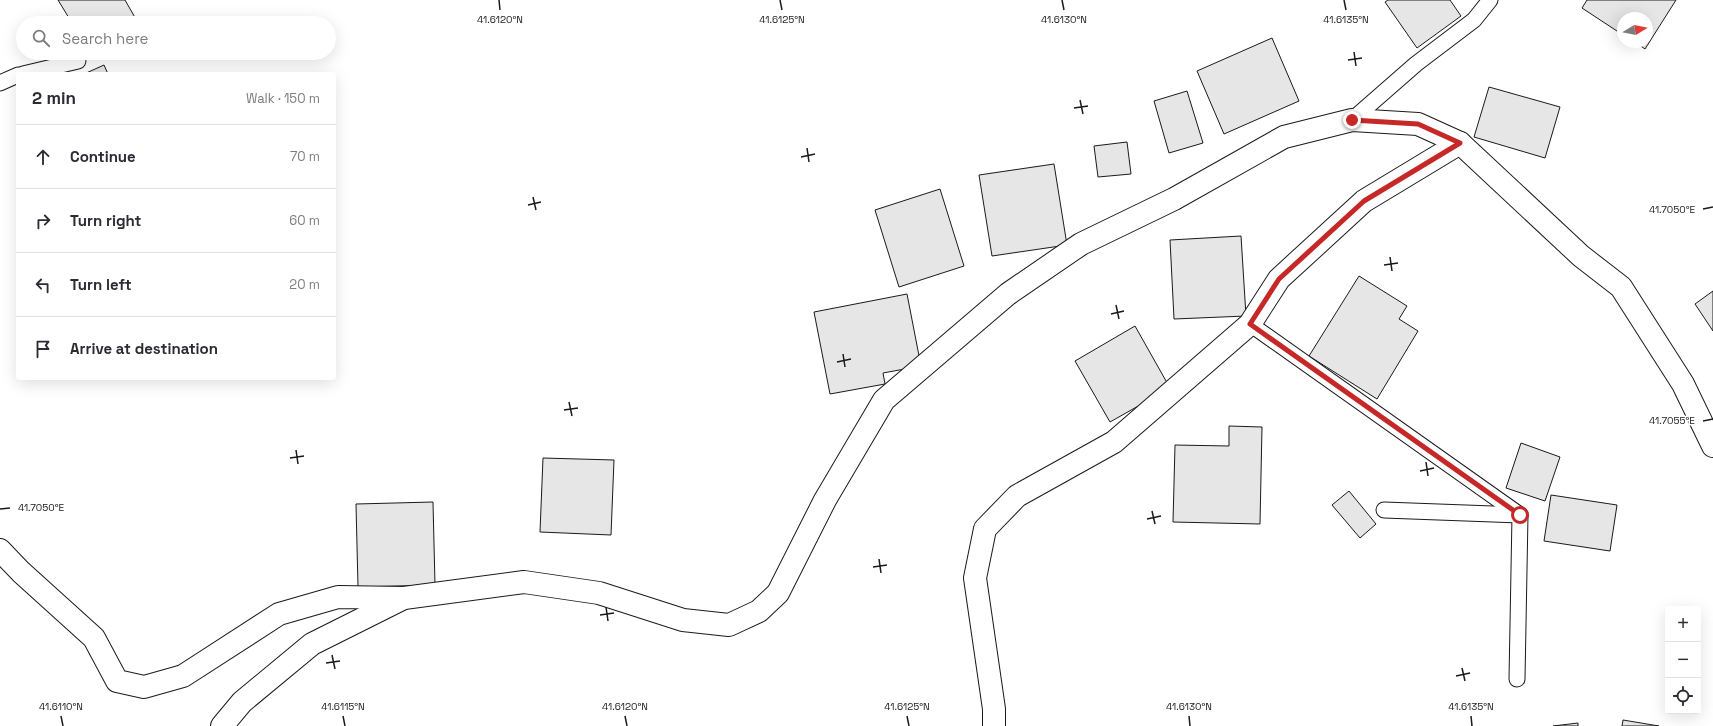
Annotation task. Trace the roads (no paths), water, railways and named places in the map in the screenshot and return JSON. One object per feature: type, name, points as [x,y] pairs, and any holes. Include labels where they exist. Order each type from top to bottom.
[{"type":"street","points":[[0,550],[21,572],[94,638],[117,680],[144,687],[183,676],[279,614],[338,597],[404,598],[524,582],[599,593],[683,620],[729,625],[758,611],[778,593],[825,500],[884,400],[1008,294],[1081,244],[1174,199],[1284,137],[1352,120],[1418,124],[1460,143],[1581,256],[1621,287],[1683,384],[1713,446]]},
{"type":"street","points":[[994,726],[994,709],[975,578],[985,529],[1017,496],[1114,442],[1250,324],[1279,279],[1364,201],[1460,143]]},
{"type":"street","points":[[222,726],[242,702],[312,644],[404,598]]},
{"type":"lane","points":[[1352,120],[1416,64],[1474,20],[1490,0]]},
{"type":"lane","points":[[31,72],[78,61]]},
{"type":"lane","points":[[0,83],[16,76]]},
{"type":"lane","points":[[1250,324],[1520,515]]},
{"type":"lane","points":[[1384,510],[1520,515]]},
{"type":"lane","points":[[1517,680],[1520,515]]}]
